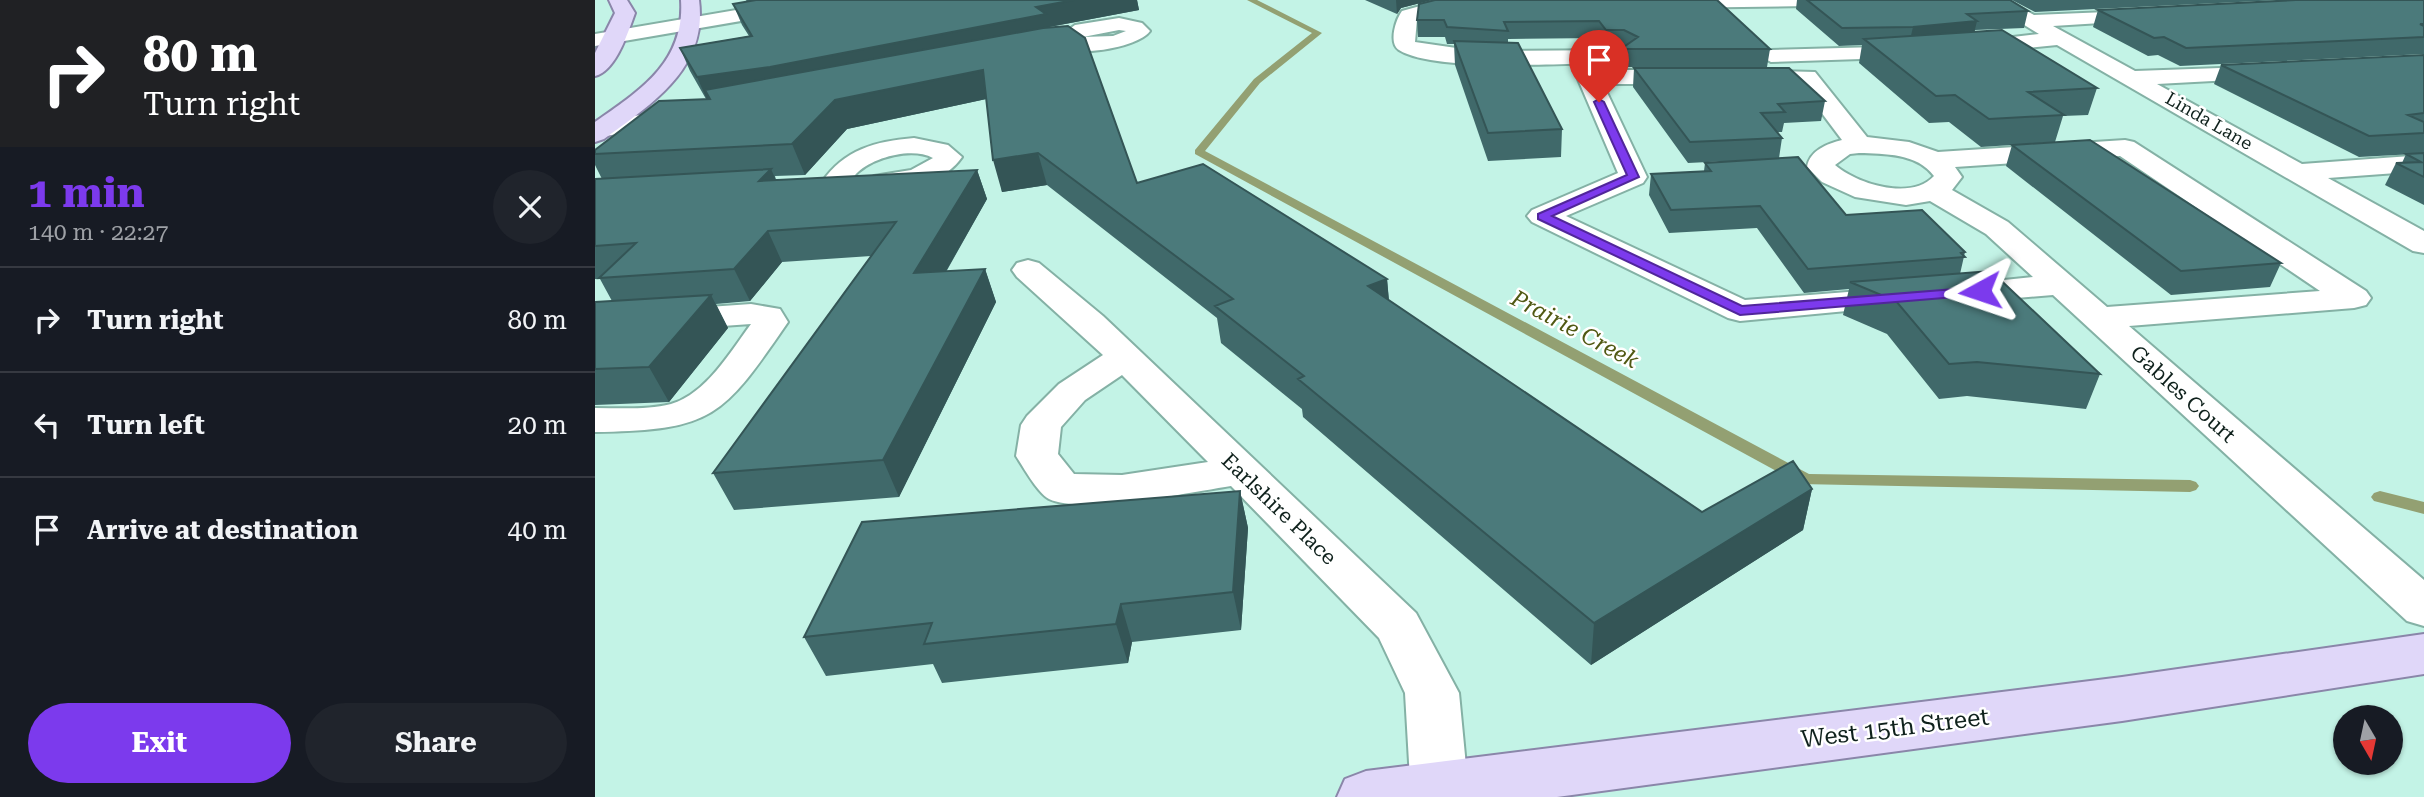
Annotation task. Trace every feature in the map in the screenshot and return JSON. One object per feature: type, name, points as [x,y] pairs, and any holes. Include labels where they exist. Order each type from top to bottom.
[{"type":"main road","points":[[595,69],[616,37],[625,13],[618,0]]},
{"type":"main road","points":[[597,131],[670,74],[688,46],[690,0]]},
{"type":"main road","name":"West 15th Street","points":[[1366,797],[1441,792],[2122,699],[2424,654]]},
{"type":"street","points":[[595,40],[829,0]]},
{"type":"street","points":[[1464,0],[1409,15],[1405,23],[1405,46],[1424,54],[1458,57],[1681,56]]},
{"type":"street","points":[[1647,3],[1807,0]]},
{"type":"street","name":"Linda Lane","points":[[1993,0],[2424,244]]},
{"type":"street","points":[[2030,20],[2166,14]]},
{"type":"street","points":[[1750,56],[1941,50],[2062,38]]},
{"type":"street","points":[[1036,48],[1062,43]]},
{"type":"street","points":[[2134,78],[2286,70]]},
{"type":"street","points":[[1475,76],[1807,77],[1859,145]]},
{"type":"street","points":[[1588,77],[1646,176],[1542,216],[1740,311],[2060,285]]},
{"type":"street","points":[[597,131],[707,112]]},
{"type":"street","name":"Gables Court","points":[[1934,176],[1899,196],[1877,194],[1840,183],[1808,168],[1829,153],[1859,145],[1899,148],[1934,176],[1997,228],[2424,608]]},
{"type":"street","points":[[1934,176],[2125,148],[2354,299],[2098,318]]},
{"type":"street","points":[[2299,172],[2424,163]]},
{"type":"street","name":"Earlshire Place","points":[[1028,270],[1091,323],[1398,626],[1432,693],[1441,792]]},
{"type":"street","points":[[595,325],[751,314],[768,316],[771,322],[724,383],[694,410],[661,417],[595,420]]},
{"type":"street","points":[[1124,357],[1072,392],[1041,425],[1037,456],[1062,488],[1122,489],[1240,471]]},
{"type":"building","points":[[756,0],[1074,0],[1036,7],[1046,14],[770,67],[697,77],[680,48],[752,36],[733,4]]},
{"type":"building","points":[[1435,0],[1717,0],[1770,49],[1620,49],[1618,47],[1625,46],[1638,37],[1624,30],[1606,30],[1599,21],[1504,22],[1508,31],[1447,27],[1444,20],[1417,20],[1419,4]]},
{"type":"building","points":[[1807,0],[2010,0],[2028,11],[1967,14],[1977,21],[1913,27],[1842,28]]},
{"type":"building","points":[[2296,0],[2424,0],[2424,24],[2420,24],[2424,26],[2424,37],[2186,48],[2164,37],[2154,38],[2098,10]]},
{"type":"building","points":[[1068,26],[1085,38],[1137,183],[1203,164],[1387,279],[1368,286],[1702,512],[1793,461],[1812,489],[1594,623],[1298,379],[1304,376],[1215,306],[1233,299],[1038,153],[993,160],[983,70],[835,100],[792,144],[595,154],[595,150],[659,101],[710,99],[705,90],[1043,28]]},
{"type":"building","points":[[2002,30],[2097,88],[2028,92],[2064,115],[1989,119],[1955,95],[1936,96],[1864,39]]},
{"type":"building","points":[[1454,41],[1518,43],[1562,129],[1488,133]]},
{"type":"building","points":[[2424,55],[2424,113],[2408,115],[2424,122],[2424,133],[2369,136],[2221,65]]},
{"type":"building","points":[[1634,68],[1789,68],[1825,101],[1778,104],[1785,112],[1761,113],[1782,138],[1690,142]]},
{"type":"building","points":[[2090,140],[2281,263],[2181,271],[2012,145]]},
{"type":"building","points":[[2424,153],[2424,177],[2396,163],[2421,162],[2406,154]]},
{"type":"building","points":[[1798,157],[1846,215],[1922,210],[1965,252],[1961,253],[1965,257],[1808,269],[1760,206],[1671,210],[1651,174],[1711,171],[1705,163]]},
{"type":"building","points":[[771,169],[759,181],[977,170],[914,273],[985,269],[883,460],[713,473],[896,222],[768,231],[734,269],[599,278],[636,243],[595,246],[595,179]]},
{"type":"building","points":[[1991,271],[2100,374],[1977,362],[1949,364],[1896,301],[1850,282]]},
{"type":"building","points":[[711,295],[649,367],[595,369],[595,302]]},
{"type":"building","points":[[1240,491],[1233,592],[1121,604],[1116,624],[924,644],[932,623],[804,637],[862,522]]},
{"type":"waterway","name":"Prairie Creek","points":[[1251,0],[1318,33],[1257,81],[1199,152],[1806,480],[2190,486]]},
{"type":"waterway","name":"Prairie Creek","points":[[2380,497],[2424,508]]},
{"type":"route","points":[[1599,102],[1633,177],[1542,216],[1740,311],[1980,291]]}]
